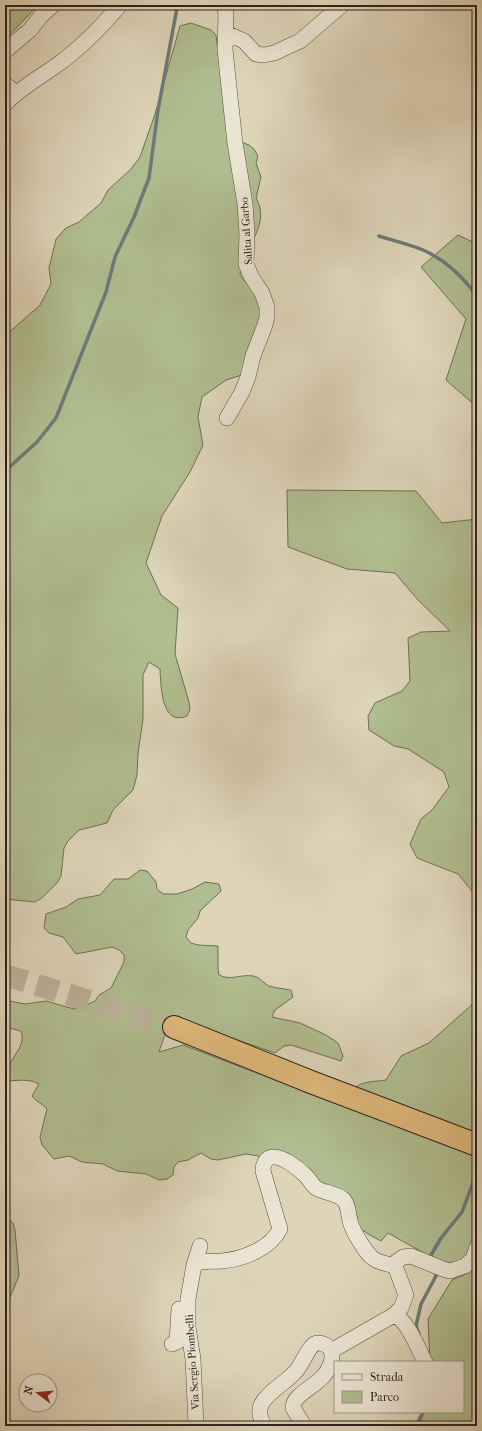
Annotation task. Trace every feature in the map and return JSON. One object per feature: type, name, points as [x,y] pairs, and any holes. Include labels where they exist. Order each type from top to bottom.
[{"type":"highway","points":[[174,1027],[311,1082],[477,1145]]},
{"type":"street","points":[[5,51],[30,30],[41,16],[53,5]]},
{"type":"street","points":[[5,104],[11,88],[58,64],[90,39],[120,5]]},
{"type":"street","name":"Salita al Garbo","points":[[224,5],[226,13],[225,49],[227,69],[245,204],[247,234],[246,264],[251,276],[262,293],[267,317],[262,337],[253,356],[248,377],[242,392],[227,418]]},
{"type":"street","points":[[226,33],[244,41],[256,54],[264,55],[274,53],[300,41],[342,5]]},
{"type":"street","points":[[194,1265],[198,1262],[230,1260],[258,1251],[266,1246],[277,1234],[280,1229],[263,1171],[263,1166],[269,1158],[275,1157],[285,1160],[307,1176],[312,1185],[339,1196],[343,1200],[348,1207],[349,1219],[360,1242],[374,1259],[394,1266],[406,1295],[401,1308],[394,1315],[331,1351]]},
{"type":"street","name":"Via Sergio Piombelli","points":[[196,1426],[193,1359],[188,1327],[188,1299],[194,1265],[200,1246]]},
{"type":"street","points":[[394,1266],[396,1262],[404,1257],[411,1256],[442,1270],[450,1271],[465,1266],[473,1259],[477,1247]]},
{"type":"street","name":"Via Sergio Piombelli","points":[[172,1344],[177,1342],[179,1304],[182,1300],[188,1299]]},
{"type":"street","points":[[394,1315],[399,1317],[405,1324],[424,1361]]},
{"type":"street","points":[[264,1426],[259,1413],[263,1401],[297,1371],[311,1346],[321,1344],[327,1346],[331,1351],[332,1359],[328,1371],[324,1377],[297,1398],[293,1405],[293,1408],[304,1426]]},
{"type":"green space","points":[[5,5],[38,5],[5,40]]},
{"type":"green space","points":[[191,23],[211,30],[216,35],[228,137],[249,145],[254,149],[258,156],[256,163],[261,177],[256,198],[260,208],[261,218],[255,237],[242,265],[240,275],[262,302],[264,315],[244,371],[239,376],[226,380],[202,397],[198,417],[203,445],[190,472],[162,516],[146,563],[161,595],[178,608],[175,654],[190,709],[187,716],[178,718],[172,716],[164,703],[160,669],[149,662],[143,675],[143,719],[138,753],[137,775],[133,790],[113,810],[107,823],[79,830],[68,841],[64,848],[61,876],[57,883],[42,898],[35,902],[5,899],[5,336],[40,305],[51,284],[49,268],[56,239],[66,228],[79,222],[101,203],[108,190],[131,169],[140,157],[155,114],[180,26]]},
{"type":"green space","points":[[458,235],[477,244],[477,407],[446,380],[466,319],[421,267]]},
{"type":"green space","points":[[287,490],[416,491],[442,523],[477,519],[477,897],[458,874],[417,858],[410,844],[421,819],[432,810],[449,787],[444,772],[408,749],[394,746],[369,730],[368,716],[375,703],[402,691],[410,681],[408,638],[421,632],[450,631],[418,600],[395,573],[347,569],[288,547]]},
{"type":"green space","points":[[140,870],[147,871],[156,882],[157,889],[163,894],[177,894],[192,889],[205,882],[219,884],[221,891],[200,911],[198,918],[188,930],[186,937],[191,943],[198,945],[218,946],[219,975],[223,977],[253,976],[269,986],[291,990],[293,997],[275,1010],[272,1017],[300,1023],[326,1035],[338,1043],[343,1056],[341,1061],[291,1045],[284,1046],[275,1053],[171,1017],[159,1052],[183,1045],[344,1106],[351,1092],[355,1088],[364,1083],[386,1080],[401,1056],[429,1043],[477,1000],[477,1213],[473,1244],[469,1255],[449,1267],[388,1233],[381,1241],[364,1231],[358,1233],[345,1197],[264,1157],[246,1154],[218,1160],[211,1159],[201,1153],[188,1160],[178,1162],[174,1167],[173,1175],[167,1179],[159,1180],[146,1174],[117,1171],[103,1164],[82,1162],[69,1156],[54,1159],[42,1145],[40,1137],[47,1109],[32,1096],[39,1084],[36,1082],[22,1080],[10,1081],[8,1073],[9,1067],[21,1044],[22,1038],[21,1031],[5,1027],[5,1000],[25,1004],[46,1001],[74,1009],[95,1001],[99,995],[111,988],[124,962],[124,955],[119,950],[112,947],[76,954],[63,937],[49,933],[44,928],[46,914],[66,907],[78,899],[100,895],[114,879],[128,879]]},
{"type":"green space","points":[[5,1217],[13,1223],[15,1230],[19,1276],[5,1309]]},
{"type":"green space","points":[[477,1255],[477,1426],[419,1426],[424,1413],[464,1413],[464,1361],[430,1361],[428,1319],[452,1280],[470,1272]]},
{"type":"waterway","points":[[5,471],[37,442],[56,418],[106,292],[115,257],[134,217],[149,178],[158,110],[177,8]]},
{"type":"waterway","points":[[379,236],[418,248],[431,254],[447,264],[466,282],[477,296]]},
{"type":"waterway","points":[[432,1260],[431,1255],[441,1238],[462,1212],[477,1172]]},
{"type":"waterway","points":[[419,1334],[416,1326],[421,1304],[436,1276],[434,1270]]},
{"type":"waterway","points":[[416,1426],[422,1413]]},
{"type":"tunnel","points":[[5,975],[174,1027]]}]
